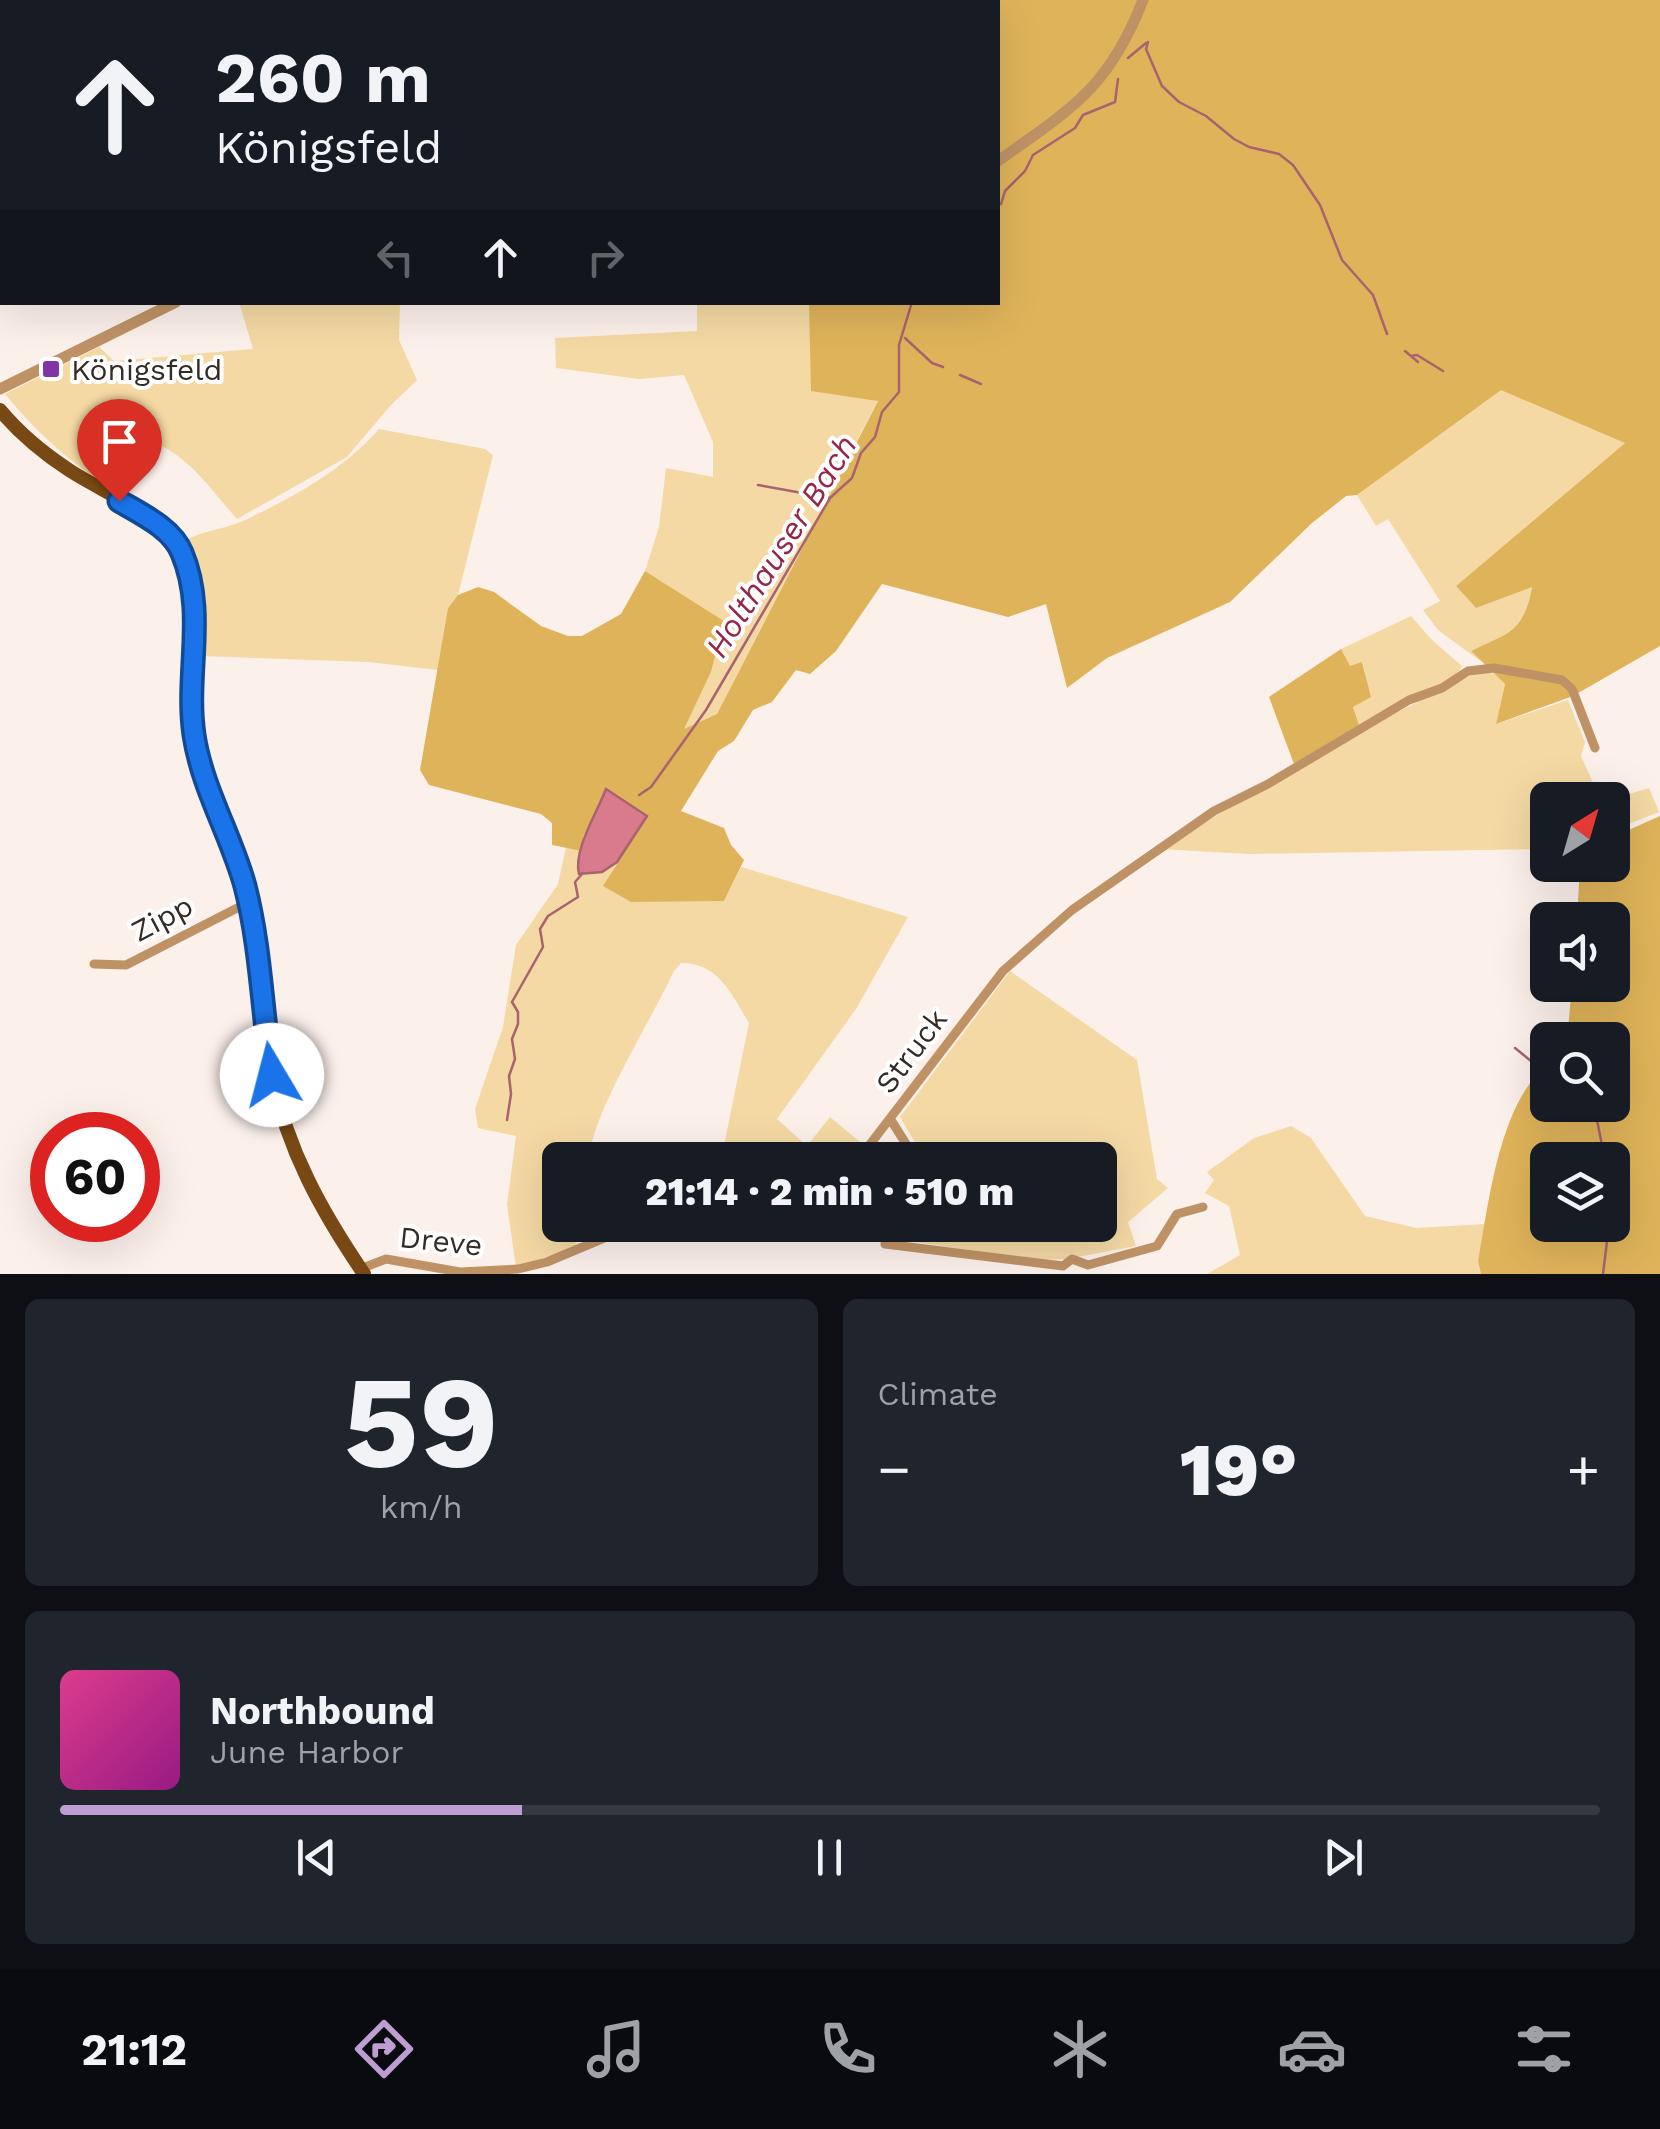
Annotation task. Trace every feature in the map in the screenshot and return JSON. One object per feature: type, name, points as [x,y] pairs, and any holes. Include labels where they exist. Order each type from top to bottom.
[{"type":"main road","points":[[0,410],[48,456],[158,525],[182,551],[196,618],[192,717],[202,769],[249,902],[272,1075],[286,1130],[316,1200],[362,1271]]},
{"type":"street","points":[[1000,161],[1068,110],[1102,78],[1126,41],[1143,0]]},
{"type":"street","points":[[0,389],[170,305]]},
{"type":"street","name":"Struck","points":[[872,1142],[1003,971],[1072,910],[1214,811],[1268,784],[1409,700],[1442,688],[1468,671],[1494,668],[1568,683],[1595,748]]},
{"type":"street","name":"Zipp","points":[[94,964],[126,965],[249,902]]},
{"type":"street","points":[[890,1120],[905,1142]]},
{"type":"street","points":[[887,1242],[1063,1266],[1072,1259],[1088,1265],[1157,1246],[1177,1214],[1202,1207]]},
{"type":"street","name":"Dreve","points":[[362,1271],[386,1259],[460,1272],[518,1269],[547,1262],[595,1242]]},
{"type":"shaded area","points":[[1000,0],[1660,0],[1660,646],[1573,696],[1496,724],[1505,684],[1471,651],[1513,629],[1524,614],[1532,587],[1476,608],[1456,586],[1625,443],[1501,390],[1357,495],[1346,496],[1312,523],[1230,602],[1107,658],[1067,688],[1046,604],[1008,617],[882,584],[836,651],[810,674],[796,670],[772,702],[753,710],[734,741],[718,751],[681,811],[724,828],[731,845],[744,860],[724,901],[631,902],[603,886],[647,816],[606,790],[583,837],[582,851],[552,845],[552,823],[541,814],[429,785],[420,770],[448,608],[458,595],[478,587],[494,592],[541,626],[568,636],[582,636],[621,614],[645,571],[724,621],[711,672],[684,729],[717,714],[878,401],[811,391],[809,305],[1000,305]]},
{"type":"shaded area","points":[[240,305],[400,305],[399,340],[417,380],[347,457],[237,519],[184,461],[144,440],[121,496],[59,450],[5,394],[99,347],[114,361],[253,349]]},
{"type":"shaded area","points":[[697,305],[812,305],[878,400],[717,714],[683,730],[711,672],[724,621],[645,571],[659,527],[666,468],[713,477],[713,442],[684,375],[639,379],[556,368],[555,338],[697,331]]},
{"type":"shaded area","points":[[1501,389],[1626,442],[1456,586],[1476,608],[1532,586],[1520,622],[1471,651],[1483,663],[1438,630],[1423,610],[1440,601],[1388,519],[1376,526],[1357,495]]},
{"type":"shaded area","points":[[379,429],[485,449],[493,455],[458,595],[448,608],[438,670],[368,662],[200,656],[194,570],[186,540],[245,520],[299,492],[334,470]]},
{"type":"shaded area","points":[[1411,616],[1462,666],[1445,684],[1359,725],[1353,707],[1370,697],[1363,663],[1350,667],[1341,649]]},
{"type":"shaded area","points":[[1341,649],[1350,666],[1362,662],[1371,697],[1353,707],[1359,725],[1294,764],[1269,697]]},
{"type":"shaded area","points":[[1481,670],[1495,674],[1505,684],[1496,724],[1568,700],[1585,742],[1581,756],[1593,782],[1530,782],[1530,849],[1248,854],[1160,849],[1358,732]]},
{"type":"shaded area","points":[[1649,788],[1659,812],[1630,823],[1630,794]]},
{"type":"shaded area","points":[[606,789],[647,816],[617,862],[602,872],[579,874],[579,854]]},
{"type":"shaded area","points":[[1660,816],[1660,1274],[1481,1274],[1478,1261],[1492,1183],[1507,1129],[1530,1084],[1530,1122],[1630,1122],[1630,1022],[1569,1022],[1570,1002],[1630,1002],[1630,902],[1578,902],[1579,882],[1630,882],[1630,829]]},
{"type":"shaded area","points":[[566,847],[582,851],[577,865],[589,870],[602,870],[617,862],[604,886],[724,901],[741,867],[908,917],[856,1009],[777,1119],[803,1142],[725,1142],[749,1023],[723,982],[705,968],[681,963],[612,1091],[592,1142],[542,1142],[542,1242],[576,1242],[575,1248],[516,1267],[507,1205],[516,1136],[478,1128],[475,1109],[503,1027],[516,945],[558,884]]},
{"type":"shaded area","points":[[1010,971],[1137,1060],[1157,1179],[1168,1188],[1128,1222],[1136,1246],[1067,1259],[1036,1260],[916,1242],[1117,1242],[1117,1142],[915,1142],[900,1117]]},
{"type":"shaded area","points":[[830,1117],[860,1142],[810,1142]]},
{"type":"shaded area","points":[[1291,1126],[1311,1138],[1365,1216],[1416,1228],[1485,1224],[1478,1261],[1481,1274],[1207,1274],[1240,1255],[1229,1206],[1205,1193],[1214,1180],[1207,1172],[1254,1138]]},
{"type":"waterway","points":[[1148,42],[1146,49],[1162,86],[1179,102],[1206,116],[1234,139],[1279,154],[1293,165],[1320,205],[1342,260],[1373,295],[1387,334]]},
{"type":"waterway","name":"Holthauser Bach","points":[[1128,58],[1146,43]]},
{"type":"waterway","name":"Holthauser Bach","points":[[1001,204],[1005,191],[1025,171],[1033,155],[1075,128],[1083,115],[1115,102],[1118,79]]},
{"type":"waterway","name":"Holthauser Bach","points":[[639,795],[651,787],[706,710],[830,498],[852,478],[861,453],[875,437],[882,412],[899,392],[899,345],[911,305]]},
{"type":"waterway","points":[[905,338],[932,363],[943,367]]},
{"type":"waterway","points":[[1405,351],[1418,362]]},
{"type":"waterway","points":[[1411,356],[1417,355],[1443,371]]},
{"type":"waterway","points":[[960,375],[981,384]]},
{"type":"waterway","points":[[758,485],[830,498]]},
{"type":"waterway","name":"Holthauser Bach","points":[[507,1120],[509,1076],[515,1059],[512,1039],[518,1024],[518,1012],[512,1002],[543,947],[540,929],[548,916],[578,897],[575,882],[583,873]]},
{"type":"waterway","points":[[1515,1048],[1530,1060]]},
{"type":"waterway","points":[[1597,1122],[1601,1142]]},
{"type":"waterway","points":[[1603,1274],[1607,1242]]},
{"type":"place","name":"Königsfeld","points":[[51,369]]},
{"type":"route","points":[[119,501],[175,540],[190,579],[196,618],[192,676],[194,738],[249,902],[272,1075]]}]
